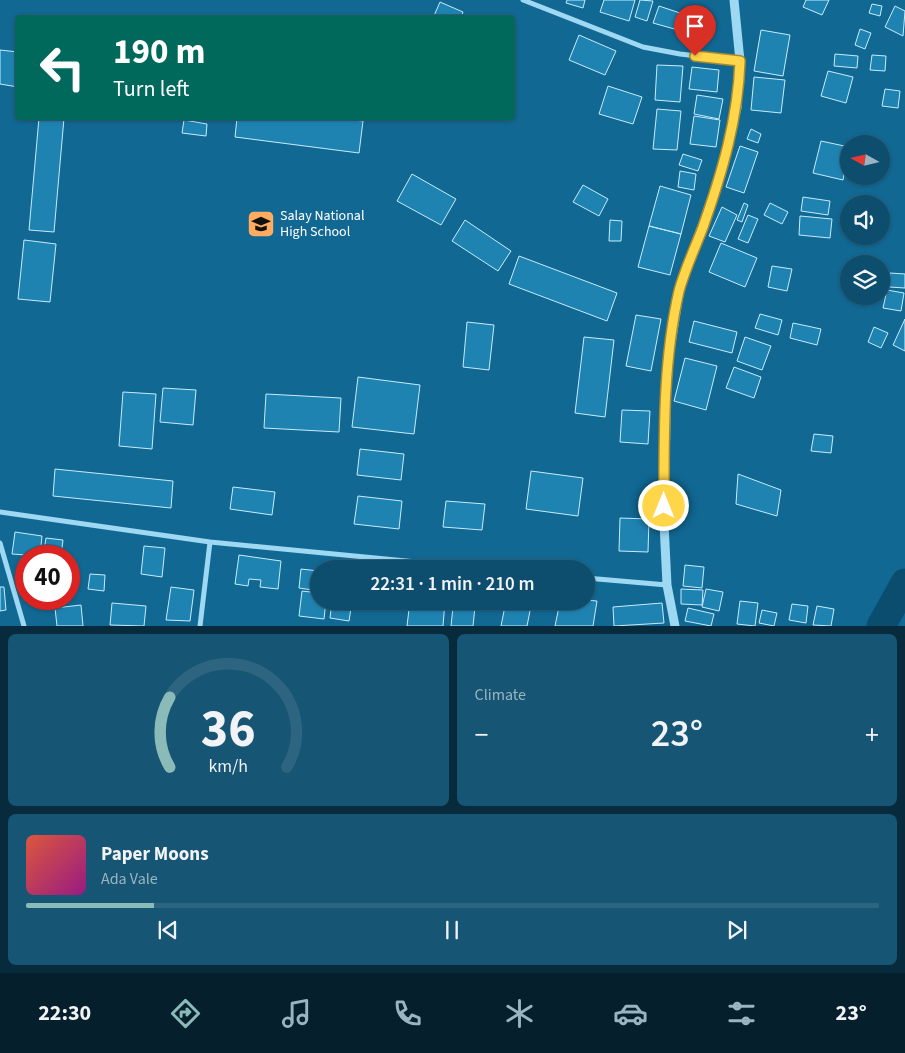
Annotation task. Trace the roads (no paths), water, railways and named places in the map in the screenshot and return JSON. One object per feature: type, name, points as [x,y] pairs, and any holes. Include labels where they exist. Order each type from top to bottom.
[{"type":"street","points":[[524,0],[643,47],[680,54],[740,61]]},
{"type":"street","points":[[675,626],[667,585],[664,514],[667,368],[680,288],[723,167],[737,108],[740,61],[734,0]]},
{"type":"street","points":[[0,512],[210,542],[396,560]]},
{"type":"street","points":[[200,626],[210,542]]},
{"type":"street","points":[[0,543],[24,626]]},
{"type":"street","points":[[595,579],[667,585]]},
{"type":"waterway","points":[[881,626],[905,583]]},
{"type":"place","name":"Salay National High School","points":[[261,224]]}]
